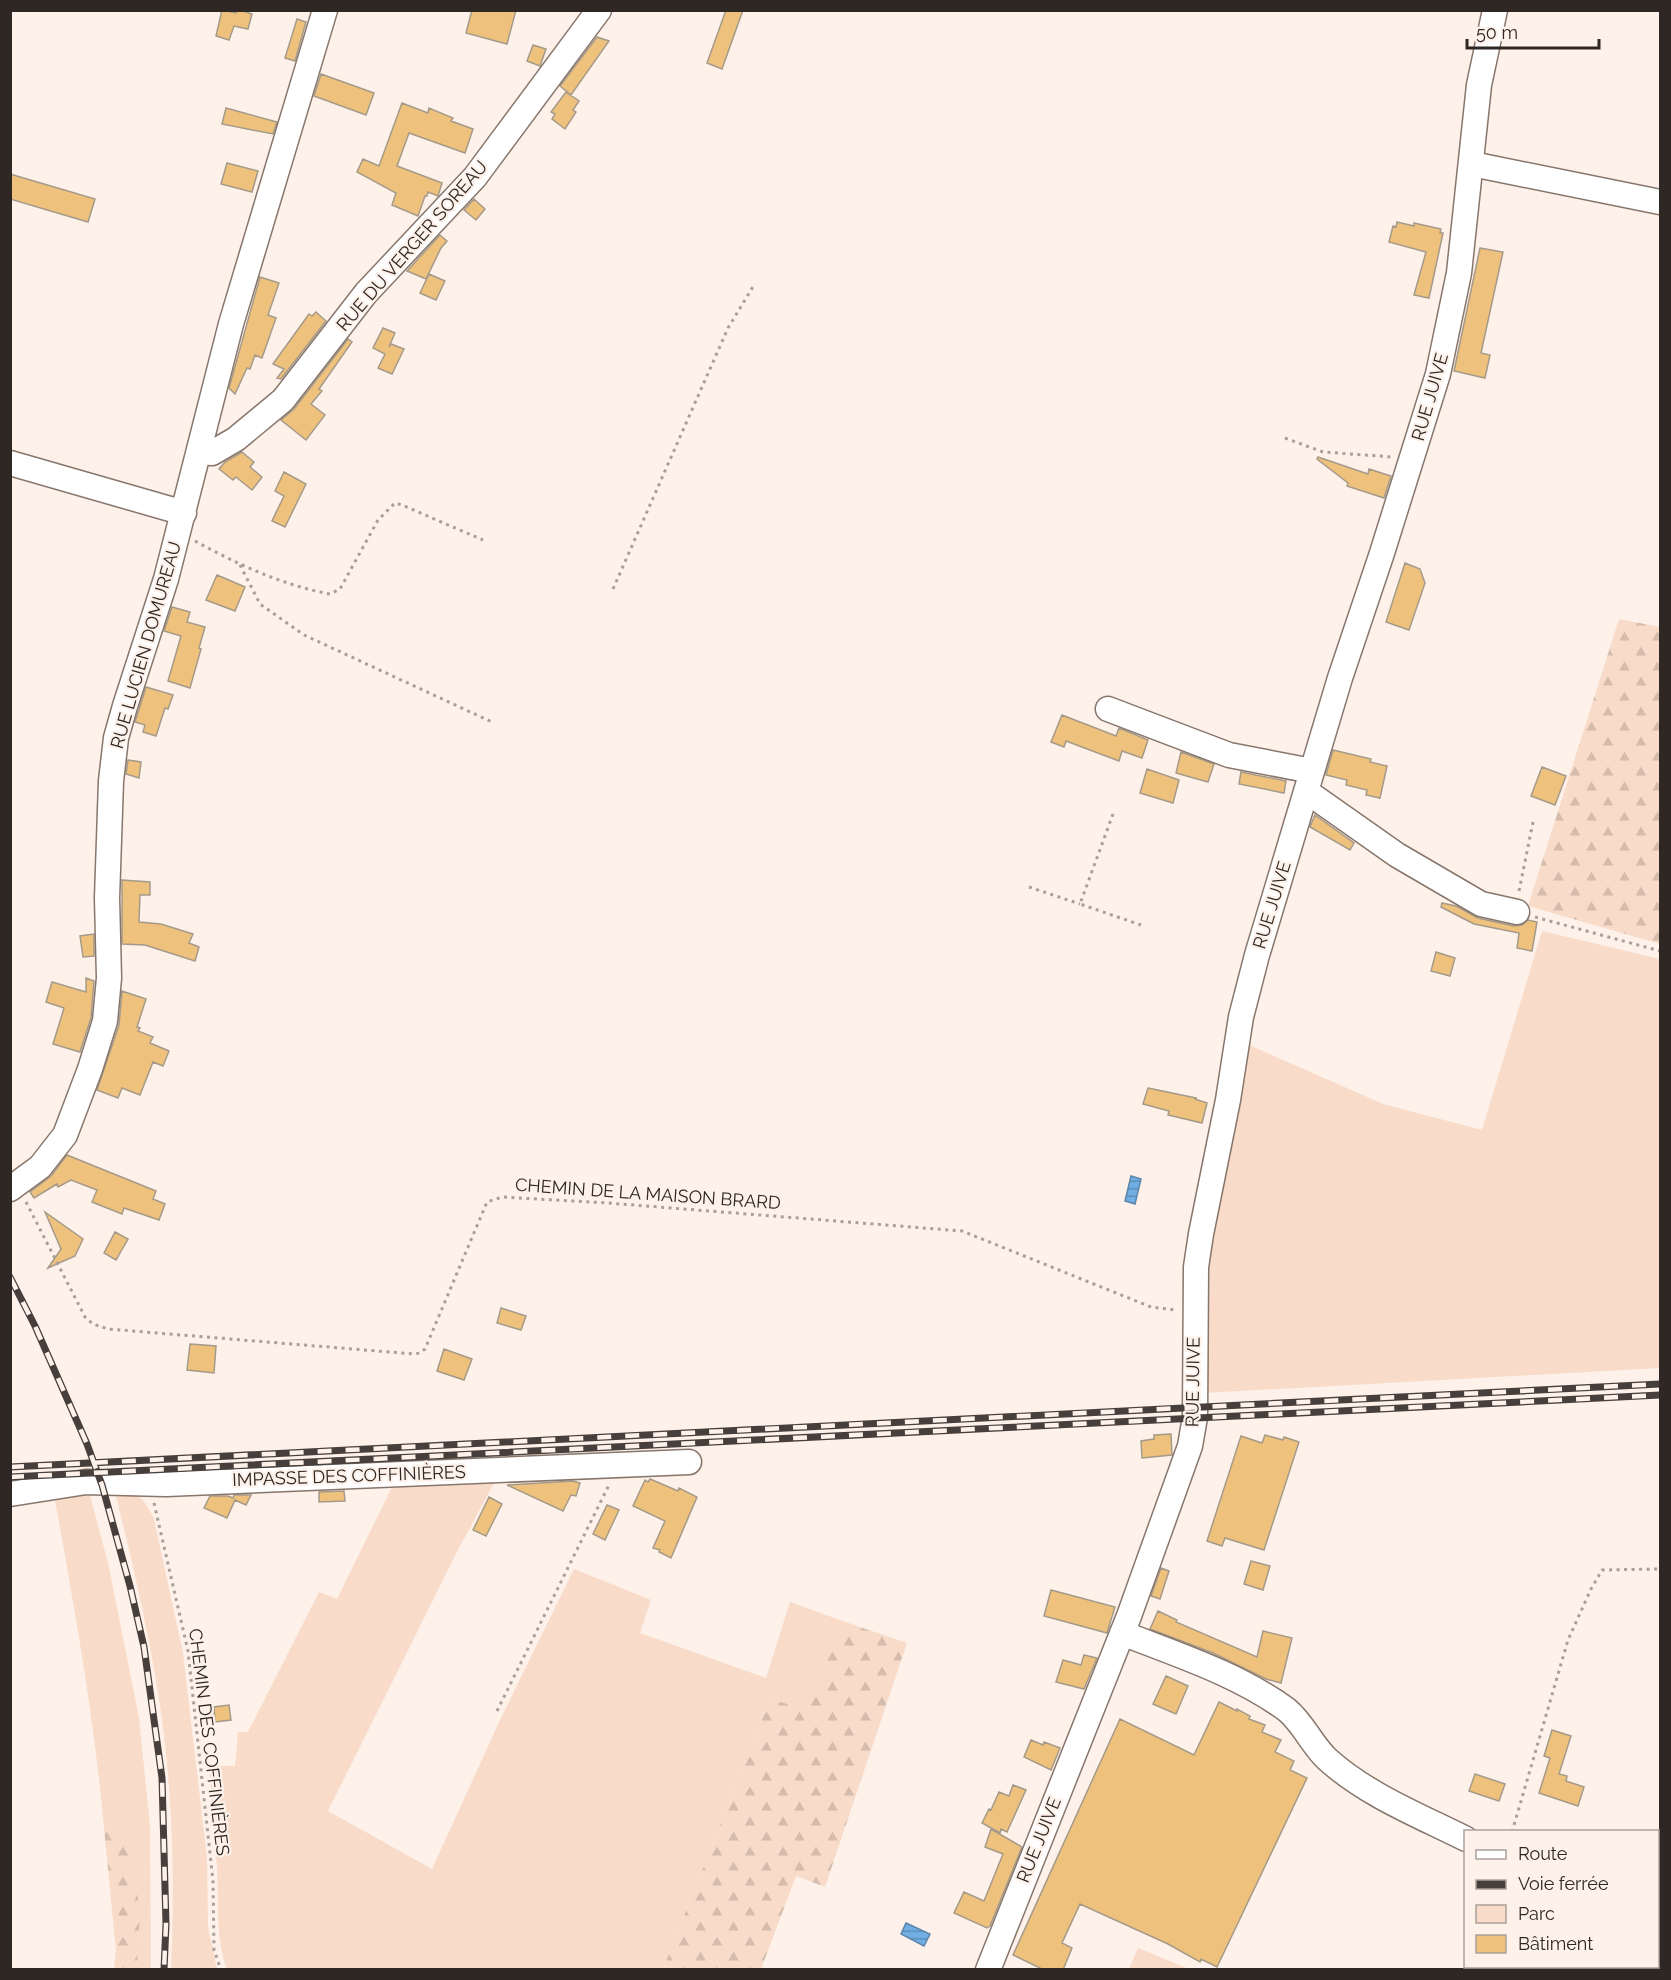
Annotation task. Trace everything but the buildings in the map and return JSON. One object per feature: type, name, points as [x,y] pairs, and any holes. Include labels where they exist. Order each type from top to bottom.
[{"type":"street","name":"RUE LUCIEN DOMUREAU","points":[[13,1187],[40,1167],[65,1135],[87,1080],[105,1021],[109,987],[107,898],[111,781],[116,738],[166,579],[231,324],[325,10]]},
{"type":"street","name":"RUE DU VERGER SOREAU","points":[[200,452],[212,453],[236,439],[283,400],[366,293],[476,177],[599,10]]},
{"type":"street","name":"RUE JUIVE","points":[[988,1970],[1122,1633],[1190,1446],[1195,1417],[1196,1267],[1228,1100],[1241,1017],[1257,955],[1340,678],[1438,374],[1460,273],[1479,85],[1495,10]]},
{"type":"street","points":[[1472,164],[1660,202]]},
{"type":"street","points":[[10,463],[181,523]]},
{"type":"street","points":[[1108,709],[1229,755],[1309,781],[1397,855],[1481,903],[1513,911]]},
{"type":"street","name":"IMPASSE DES COFFINIÈRES","points":[[10,1494],[86,1482],[147,1485],[689,1462]]},
{"type":"street","points":[[1122,1633],[1187,1658],[1249,1686],[1289,1712],[1326,1759],[1369,1791],[1464,1838]]},
{"type":"path","points":[[613,589],[728,328],[754,285]]},
{"type":"path","points":[[1285,438],[1323,452],[1412,459]]},
{"type":"path","points":[[181,523],[239,564],[262,574],[330,594],[340,589],[378,520],[395,503],[483,540]]},
{"type":"path","points":[[239,564],[260,604],[304,635],[492,722]]},
{"type":"path","points":[[1080,904],[1113,814]]},
{"type":"path","points":[[1533,822],[1513,911],[1660,951]]},
{"type":"path","points":[[1029,887],[1141,926]]},
{"type":"path","name":"CHEMIN DE LA MAISON BRARD","points":[[13,1187],[86,1317],[93,1324],[108,1329],[420,1353],[425,1348],[487,1202],[502,1197],[608,1203],[962,1231],[1151,1307],[1194,1312]]},
{"type":"path","points":[[497,1711],[620,1465]]},
{"type":"path","name":"CHEMIN DES COFFINIÈRES","points":[[147,1485],[153,1499],[188,1652],[213,1881],[214,1950],[220,1970]]},
{"type":"path","points":[[1512,1830],[1568,1640],[1591,1589],[1602,1570],[1660,1569]]},
{"type":"green space","points":[[1619,619],[1660,627],[1660,944],[1528,906]]},
{"type":"green space","points":[[1542,931],[1660,959],[1660,1368],[1204,1393],[1204,1284],[1213,1211],[1247,1044],[1383,1104],[1482,1130]]},
{"type":"green space","points":[[499,1474],[459,1548],[328,1811],[432,1869],[501,1718],[574,1569],[651,1600],[640,1633],[766,1678],[790,1602],[857,1626],[855,1639],[837,1633],[808,1710],[770,1699],[663,1969],[227,1969],[219,1932],[217,1868],[209,1766],[235,1766],[238,1732],[248,1732],[319,1592],[337,1599],[396,1479]]},
{"type":"green space","points":[[88,1488],[108,1563],[139,1718],[150,1826],[151,1969],[137,1969],[140,1914],[119,1831],[104,1828],[89,1702],[54,1495]]},
{"type":"green space","points":[[114,1488],[134,1494],[143,1500],[154,1519],[183,1653],[207,1858],[208,1927],[217,1969],[171,1969],[172,1831],[163,1727],[144,1616]]},
{"type":"green space","points":[[857,1626],[907,1643],[825,1887],[796,1876],[761,1969],[663,1969],[770,1699],[808,1710],[837,1632],[855,1638]]},
{"type":"green space","points":[[104,1828],[119,1831],[131,1841],[140,1914],[137,1969],[114,1969],[116,1950]]},
{"type":"green space","points":[[1138,1948],[1189,1969],[1129,1969]]},
{"type":"water","points":[[1131,1176],[1141,1179],[1135,1204],[1125,1201]]},
{"type":"water","points":[[906,1923],[930,1934],[924,1946],[901,1934]]},
{"type":"railway","points":[[10,1277],[35,1326],[87,1444],[102,1485],[144,1647],[162,1778],[166,1924],[164,1970]]},
{"type":"railway","points":[[10,1467],[1660,1384]]},
{"type":"railway","points":[[10,1477],[1660,1395]]}]
